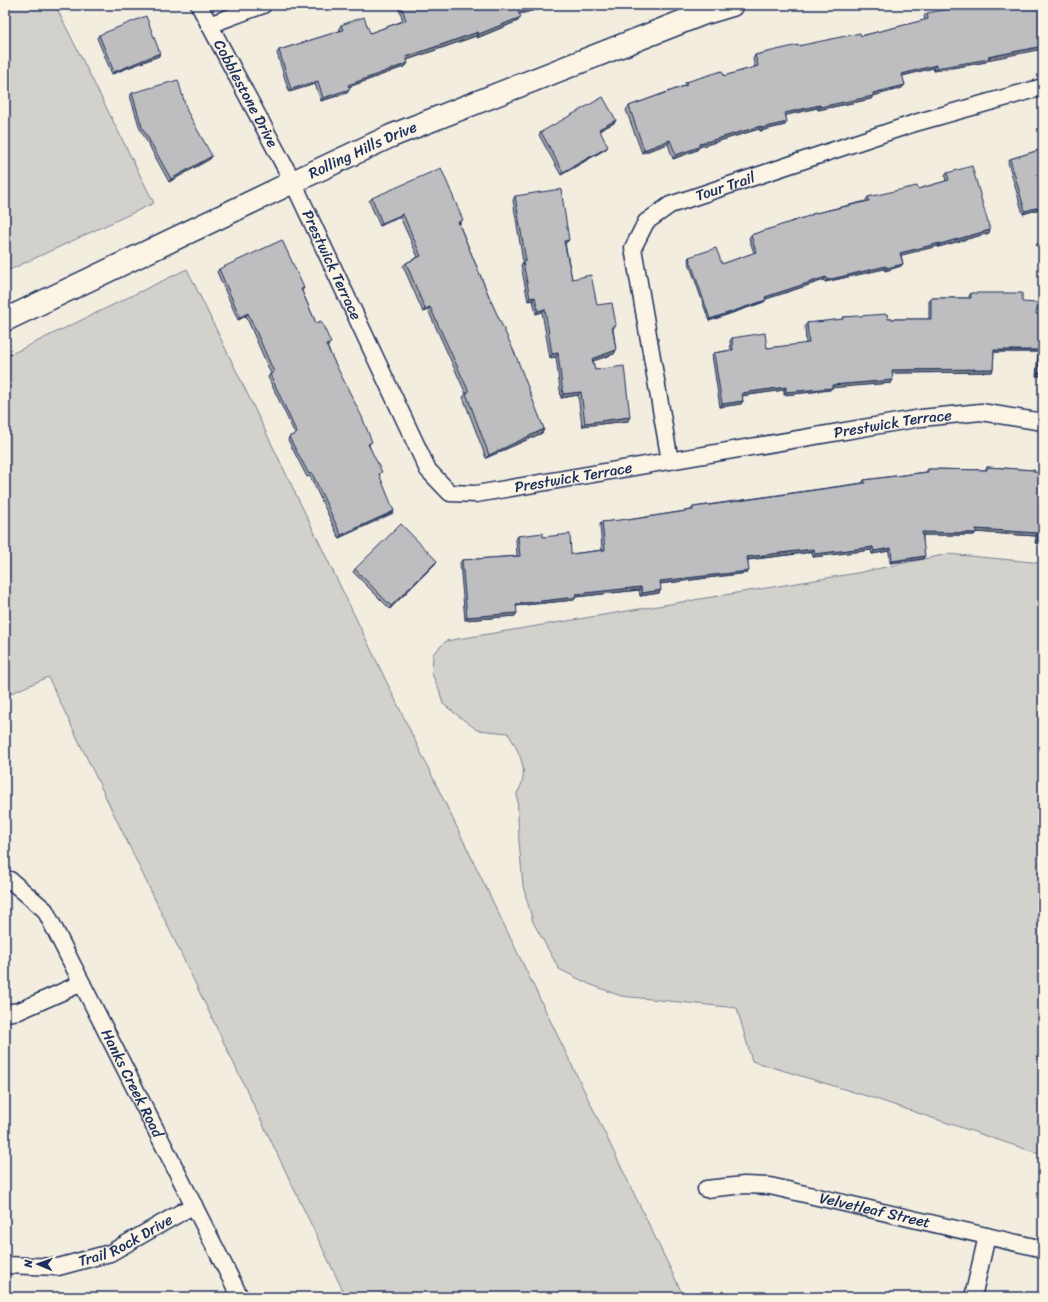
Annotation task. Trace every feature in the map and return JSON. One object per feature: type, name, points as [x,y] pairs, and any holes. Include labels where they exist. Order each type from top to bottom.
[{"type":"street","name":"Cobblestone Drive","points":[[199,5],[293,182]]},
{"type":"street","points":[[209,25],[263,5]]},
{"type":"street","name":"Rolling Hills Drive","points":[[5,320],[392,136],[702,14],[732,5]]},
{"type":"street","name":"Tour Trail","points":[[670,461],[633,248],[646,222],[670,205],[915,123],[1043,87]]},
{"type":"street","name":"Prestwick Terrace","points":[[293,182],[428,470],[450,493],[476,494],[921,418],[980,412],[1043,422]]},
{"type":"street","name":"Hanks Creek Road","points":[[10,880],[45,910],[240,1297]]},
{"type":"street","points":[[5,1013],[19,1012],[82,983]]},
{"type":"street","name":"Velvetleaf Street","points":[[706,1189],[744,1185],[770,1186],[1043,1249]]},
{"type":"street","name":"Trail Rock Drive","points":[[5,1265],[58,1267],[110,1253],[194,1205]]},
{"type":"street","points":[[973,1297],[987,1236]]},
{"type":"shaded area","points":[[5,5],[55,5],[154,203],[5,272]]},
{"type":"shaded area","points":[[187,269],[684,1297],[346,1297],[48,677],[5,696],[5,357]]},
{"type":"shaded area","points":[[948,554],[1043,563],[1043,1155],[870,1097],[752,1061],[737,1008],[621,996],[589,984],[559,969],[533,922],[523,886],[517,793],[521,785],[523,770],[522,762],[516,747],[508,733],[477,730],[443,704],[439,689],[432,674],[433,654],[446,641],[857,573]]},
{"type":"building","points":[[401,5],[545,5],[518,12],[521,17],[479,34],[478,32],[406,57],[408,63],[348,85],[350,89],[323,98],[318,81],[291,89],[279,50],[343,30],[341,25],[364,17],[370,33],[406,20]]},
{"type":"building","points":[[971,5],[1043,5],[1043,46],[988,57],[989,59],[936,68],[936,65],[902,74],[905,85],[873,93],[873,96],[820,107],[820,105],[785,113],[787,122],[762,128],[761,126],[699,144],[699,147],[676,155],[670,140],[644,150],[629,106],[687,85],[686,82],[722,71],[724,76],[758,66],[755,55],[860,33],[861,36],[928,19],[927,13]]},
{"type":"building","points":[[146,16],[160,53],[114,72],[99,35]]},
{"type":"building","points":[[178,80],[187,111],[212,156],[171,179],[142,127],[132,93]]},
{"type":"building","points":[[603,97],[616,120],[599,129],[608,147],[563,172],[541,132]]},
{"type":"building","points":[[1043,149],[1043,206],[1025,211],[1010,159]]},
{"type":"building","points":[[972,166],[990,230],[900,253],[903,264],[887,268],[886,266],[827,280],[826,277],[765,297],[766,300],[710,319],[689,257],[716,248],[722,264],[756,252],[751,235],[812,214],[869,201],[868,197],[917,186],[918,189],[949,180],[947,173]]},
{"type":"building","points":[[441,168],[463,220],[458,222],[516,356],[544,429],[489,455],[466,393],[469,392],[430,307],[425,309],[406,263],[421,256],[403,214],[382,223],[372,198]]},
{"type":"building","points":[[561,189],[569,240],[564,241],[572,279],[591,275],[597,305],[612,303],[616,325],[612,326],[616,350],[592,359],[595,370],[624,366],[630,417],[585,423],[581,392],[563,394],[558,353],[552,354],[545,309],[538,311],[535,297],[530,298],[523,262],[526,261],[515,196]]},
{"type":"building","points":[[1043,239],[1043,248],[1038,243]]},
{"type":"building","points":[[282,240],[304,288],[301,289],[316,323],[321,321],[331,343],[326,345],[362,417],[372,442],[368,444],[382,472],[379,474],[394,511],[341,535],[312,473],[309,474],[289,437],[297,433],[270,374],[274,372],[248,313],[240,317],[219,269]]},
{"type":"building","points":[[971,293],[1022,293],[1022,302],[1038,303],[1036,314],[1043,315],[1043,373],[1038,373],[1040,350],[994,350],[993,369],[892,370],[893,380],[832,385],[832,388],[786,392],[786,387],[742,393],[743,401],[722,404],[714,353],[733,350],[732,338],[765,333],[767,348],[809,343],[807,323],[843,319],[843,317],[887,314],[888,319],[931,319],[931,298],[971,298]]},
{"type":"building","points":[[987,467],[1034,470],[1034,472],[1043,473],[1043,541],[1037,540],[1038,533],[976,529],[976,533],[922,532],[925,556],[892,561],[891,548],[874,551],[873,547],[815,554],[814,549],[747,557],[749,571],[660,581],[661,590],[642,593],[641,587],[576,594],[576,597],[516,604],[517,613],[467,617],[462,560],[520,556],[518,536],[543,533],[543,537],[570,534],[571,554],[605,550],[602,522],[628,520],[693,510],[693,507],[865,483],[864,480],[928,472],[928,469],[987,470]]},
{"type":"building","points":[[401,524],[437,561],[391,606],[355,569]]}]
